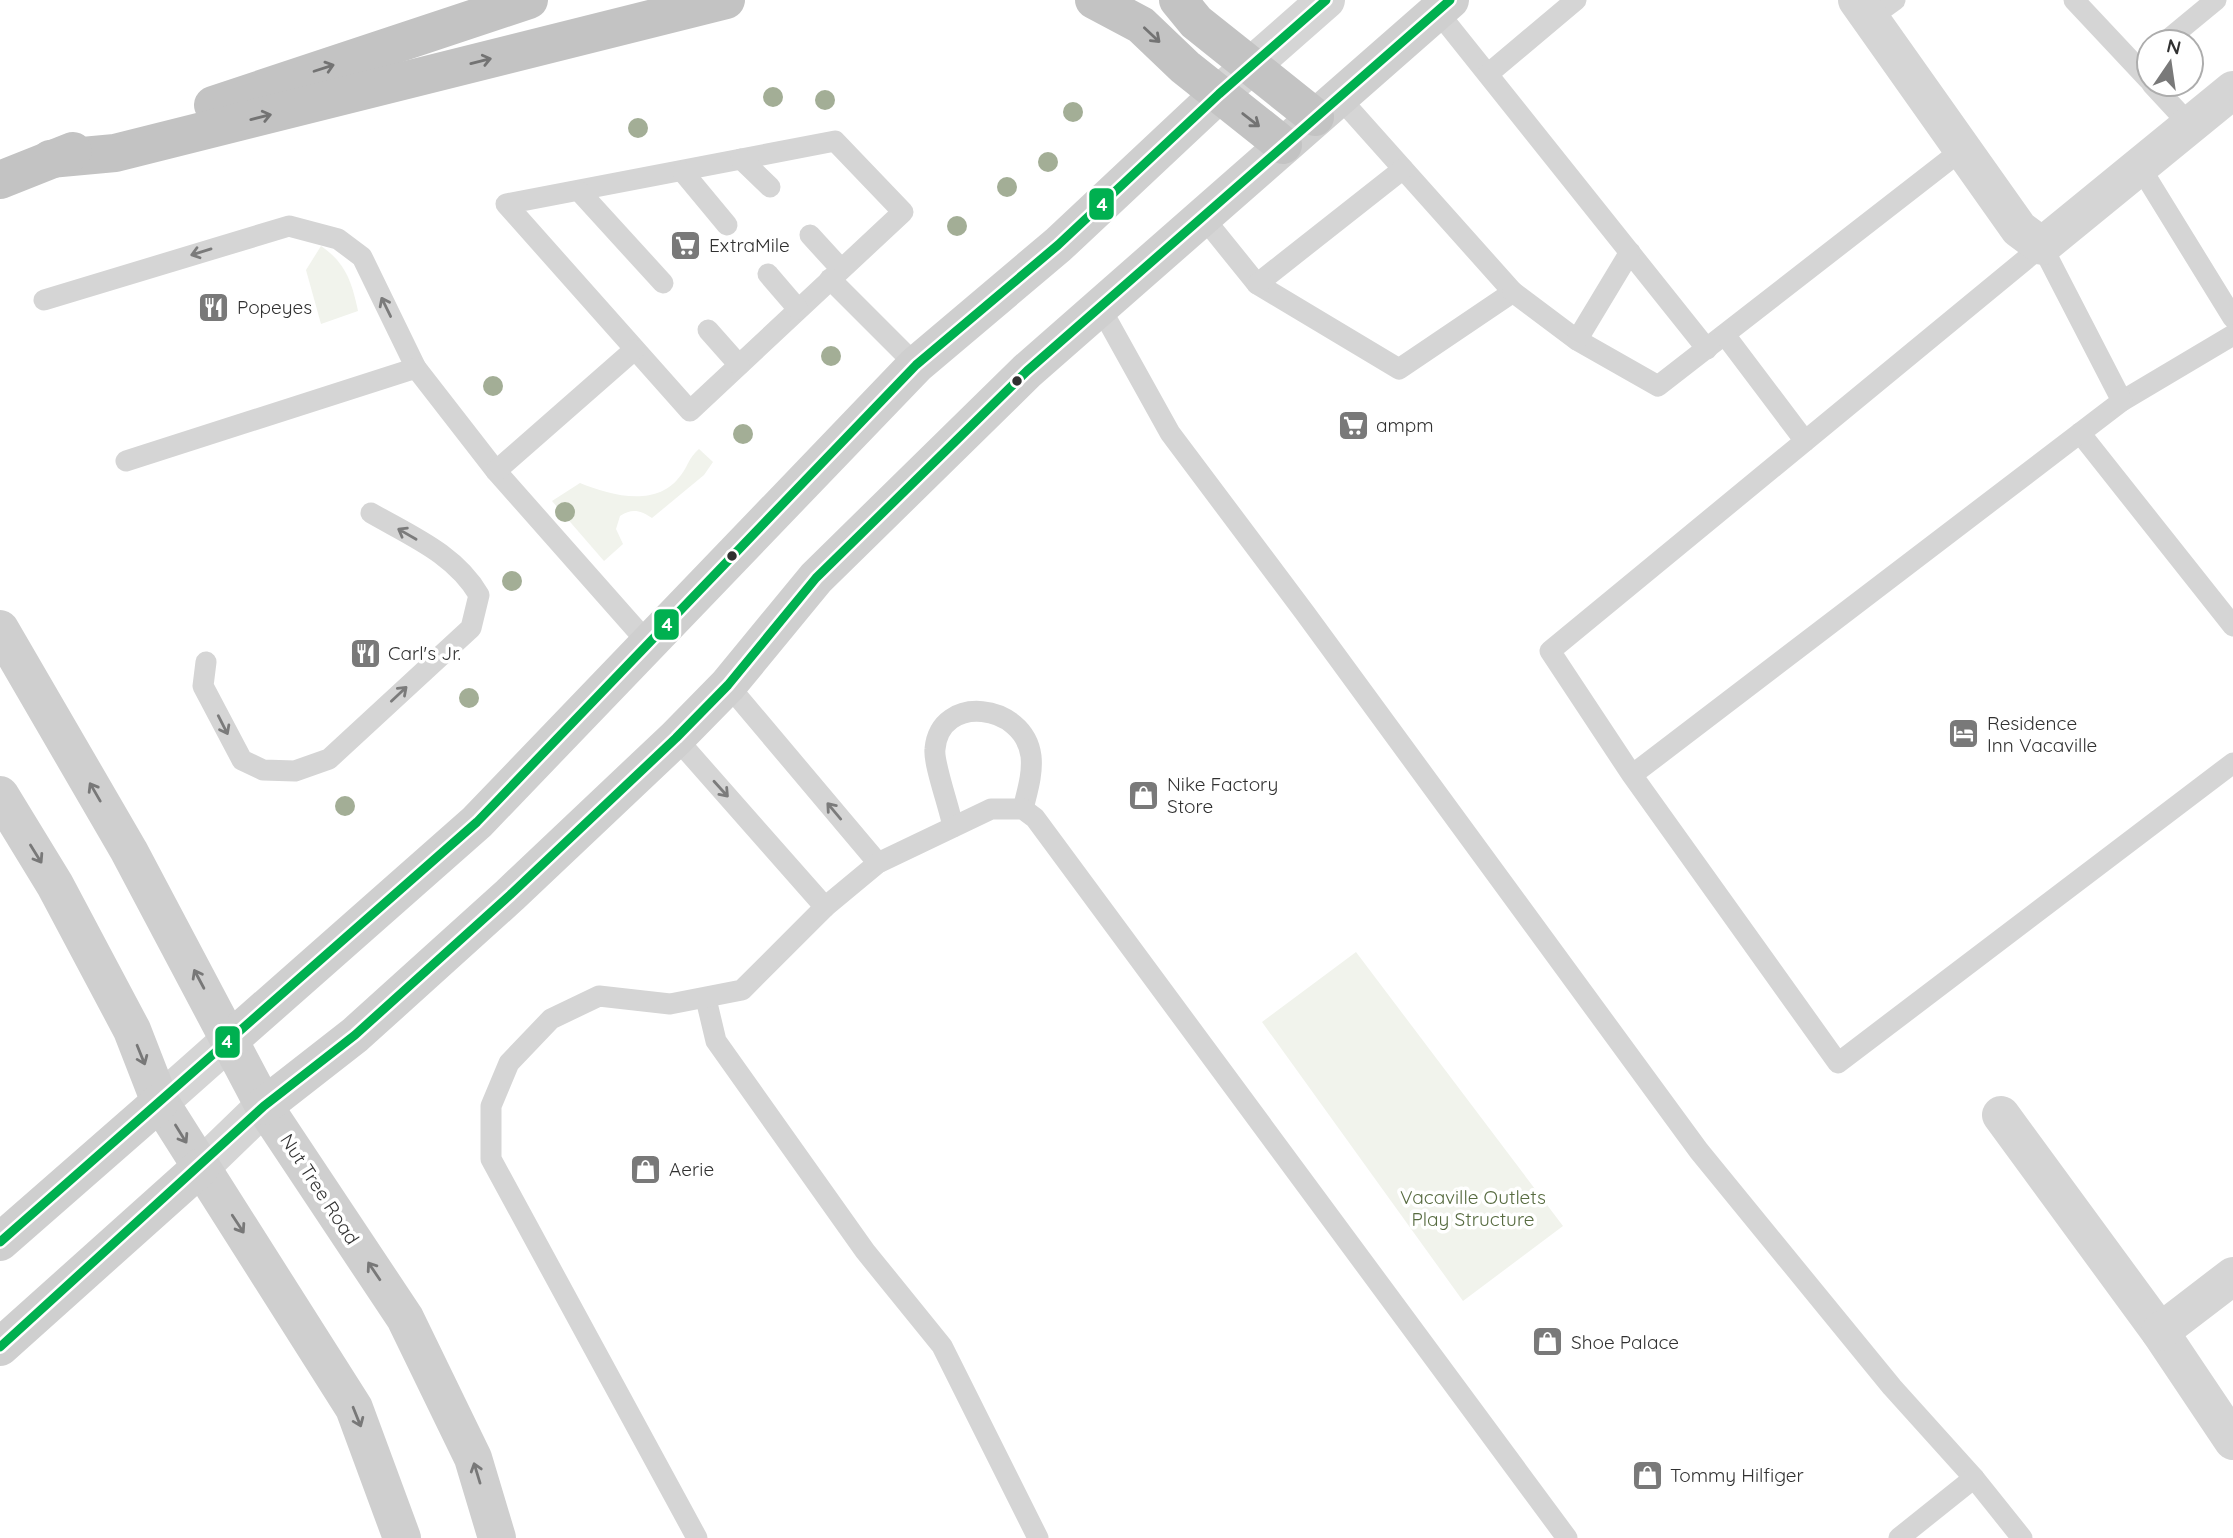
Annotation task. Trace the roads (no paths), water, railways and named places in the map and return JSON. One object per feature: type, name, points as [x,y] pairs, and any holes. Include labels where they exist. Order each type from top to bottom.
[{"type":"highway","points":[[0,180],[50,159],[529,0]]},
{"type":"highway","points":[[50,159],[115,153],[726,0]]},
{"type":"highway","points":[[1094,0],[1141,25],[1219,94],[1283,145]]},
{"type":"highway","points":[[1178,0],[1196,22],[1252,66],[1327,106]]},
{"type":"main road","points":[[264,1106],[355,1035],[510,895],[676,738],[728,685],[816,578],[1027,371],[1444,5]]},
{"type":"main road","points":[[231,1039],[477,822],[916,365],[1058,245],[1219,94]]},
{"type":"main road","name":"Nut Tree Road","points":[[0,629],[129,851],[231,1039],[264,1106],[405,1318],[473,1458],[497,1538]]},
{"type":"main road","points":[[0,795],[55,885],[132,1030],[160,1102],[354,1408],[402,1538]]},
{"type":"main road","points":[[0,1242],[160,1102]]},
{"type":"main road","points":[[0,1347],[201,1167]]},
{"type":"street","points":[[1219,94],[1326,0]]},
{"type":"street","points":[[1874,6],[1964,149],[2019,229],[2042,246],[2233,90]]},
{"type":"street","points":[[160,1102],[231,1039]]},
{"type":"street","points":[[201,1167],[264,1106]]},
{"type":"street","points":[[2001,1115],[2160,1332],[2233,1441]]},
{"type":"street","points":[[2160,1332],[2233,1276]]},
{"type":"lane","points":[[1488,74],[1576,0]]},
{"type":"lane","points":[[2074,0],[2135,59]]},
{"type":"lane","points":[[2182,28],[2216,0]]},
{"type":"lane","points":[[1444,5],[1488,74],[1707,349]]},
{"type":"lane","points":[[2168,98],[2190,125]]},
{"type":"lane","points":[[1327,106],[1404,169],[1513,292],[1577,341],[1658,386],[1964,149]]},
{"type":"lane","points":[[835,141],[903,212],[690,411],[506,205],[683,172],[835,141]]},
{"type":"lane","points":[[741,159],[770,187]]},
{"type":"lane","points":[[2140,167],[2233,318]]},
{"type":"lane","points":[[1257,284],[1404,169]]},
{"type":"lane","points":[[683,172],[727,225]]},
{"type":"lane","points":[[580,192],[663,283]]},
{"type":"lane","points":[[1203,217],[1257,284],[1399,369],[1513,292]]},
{"type":"lane","points":[[44,300],[289,226],[338,239],[362,257],[416,368],[496,471],[648,643]]},
{"type":"lane","points":[[810,235],[836,274],[916,365]]},
{"type":"lane","points":[[2122,401],[2042,246],[1550,651],[1632,775],[1838,1063],[2233,762]]},
{"type":"lane","points":[[1577,341],[1630,253]]},
{"type":"lane","points":[[768,274],[798,309]]},
{"type":"lane","points":[[1100,307],[1170,433],[1699,1151],[1892,1387],[1974,1478],[2022,1538]]},
{"type":"lane","points":[[708,330],[739,365]]},
{"type":"lane","points":[[1725,335],[1805,441]]},
{"type":"lane","points":[[1632,775],[2122,401],[2233,335]]},
{"type":"lane","points":[[496,471],[634,350]]},
{"type":"lane","points":[[126,461],[416,368]]},
{"type":"lane","points":[[2080,433],[2233,626]]},
{"type":"lane","points":[[206,662],[203,686],[242,760],[263,771],[295,771],[329,758],[471,628],[479,594],[466,573],[439,552],[371,513]]},
{"type":"lane","points":[[728,685],[878,863]]},
{"type":"lane","points":[[953,827],[935,759],[935,746],[948,722],[959,715],[976,710],[1009,719],[1027,741],[1031,758],[1023,809]]},
{"type":"lane","points":[[676,738],[825,907]]},
{"type":"lane","points":[[697,1538],[491,1159],[491,1106],[509,1063],[551,1019],[599,996],[670,1004],[741,990],[825,907],[878,863],[991,809],[1023,809],[1035,818],[1567,1538]]},
{"type":"lane","points":[[706,999],[716,1041],[865,1251],[942,1346],[1038,1538]]},
{"type":"lane","points":[[1899,1538],[1974,1478]]},
{"type":"place","name":"ExtraMile","points":[[686,245]]},
{"type":"place","name":"Popeyes","points":[[214,307]]},
{"type":"place","name":"ampm","points":[[1353,425]]},
{"type":"place","name":"Carl's Jr.","points":[[365,653]]},
{"type":"place","name":"Residence Inn Vacaville","points":[[1964,734]]},
{"type":"place","name":"Nike Factory Store","points":[[1144,795]]},
{"type":"place","name":"Aerie","points":[[646,1169]]},
{"type":"place","name":"Shoe Palace","points":[[1548,1342]]},
{"type":"place","name":"Tommy Hilfiger","points":[[1647,1475]]},
{"type":"park label","name":"Vacaville Outlets Play Structure","points":[[1473,1208]]}]
